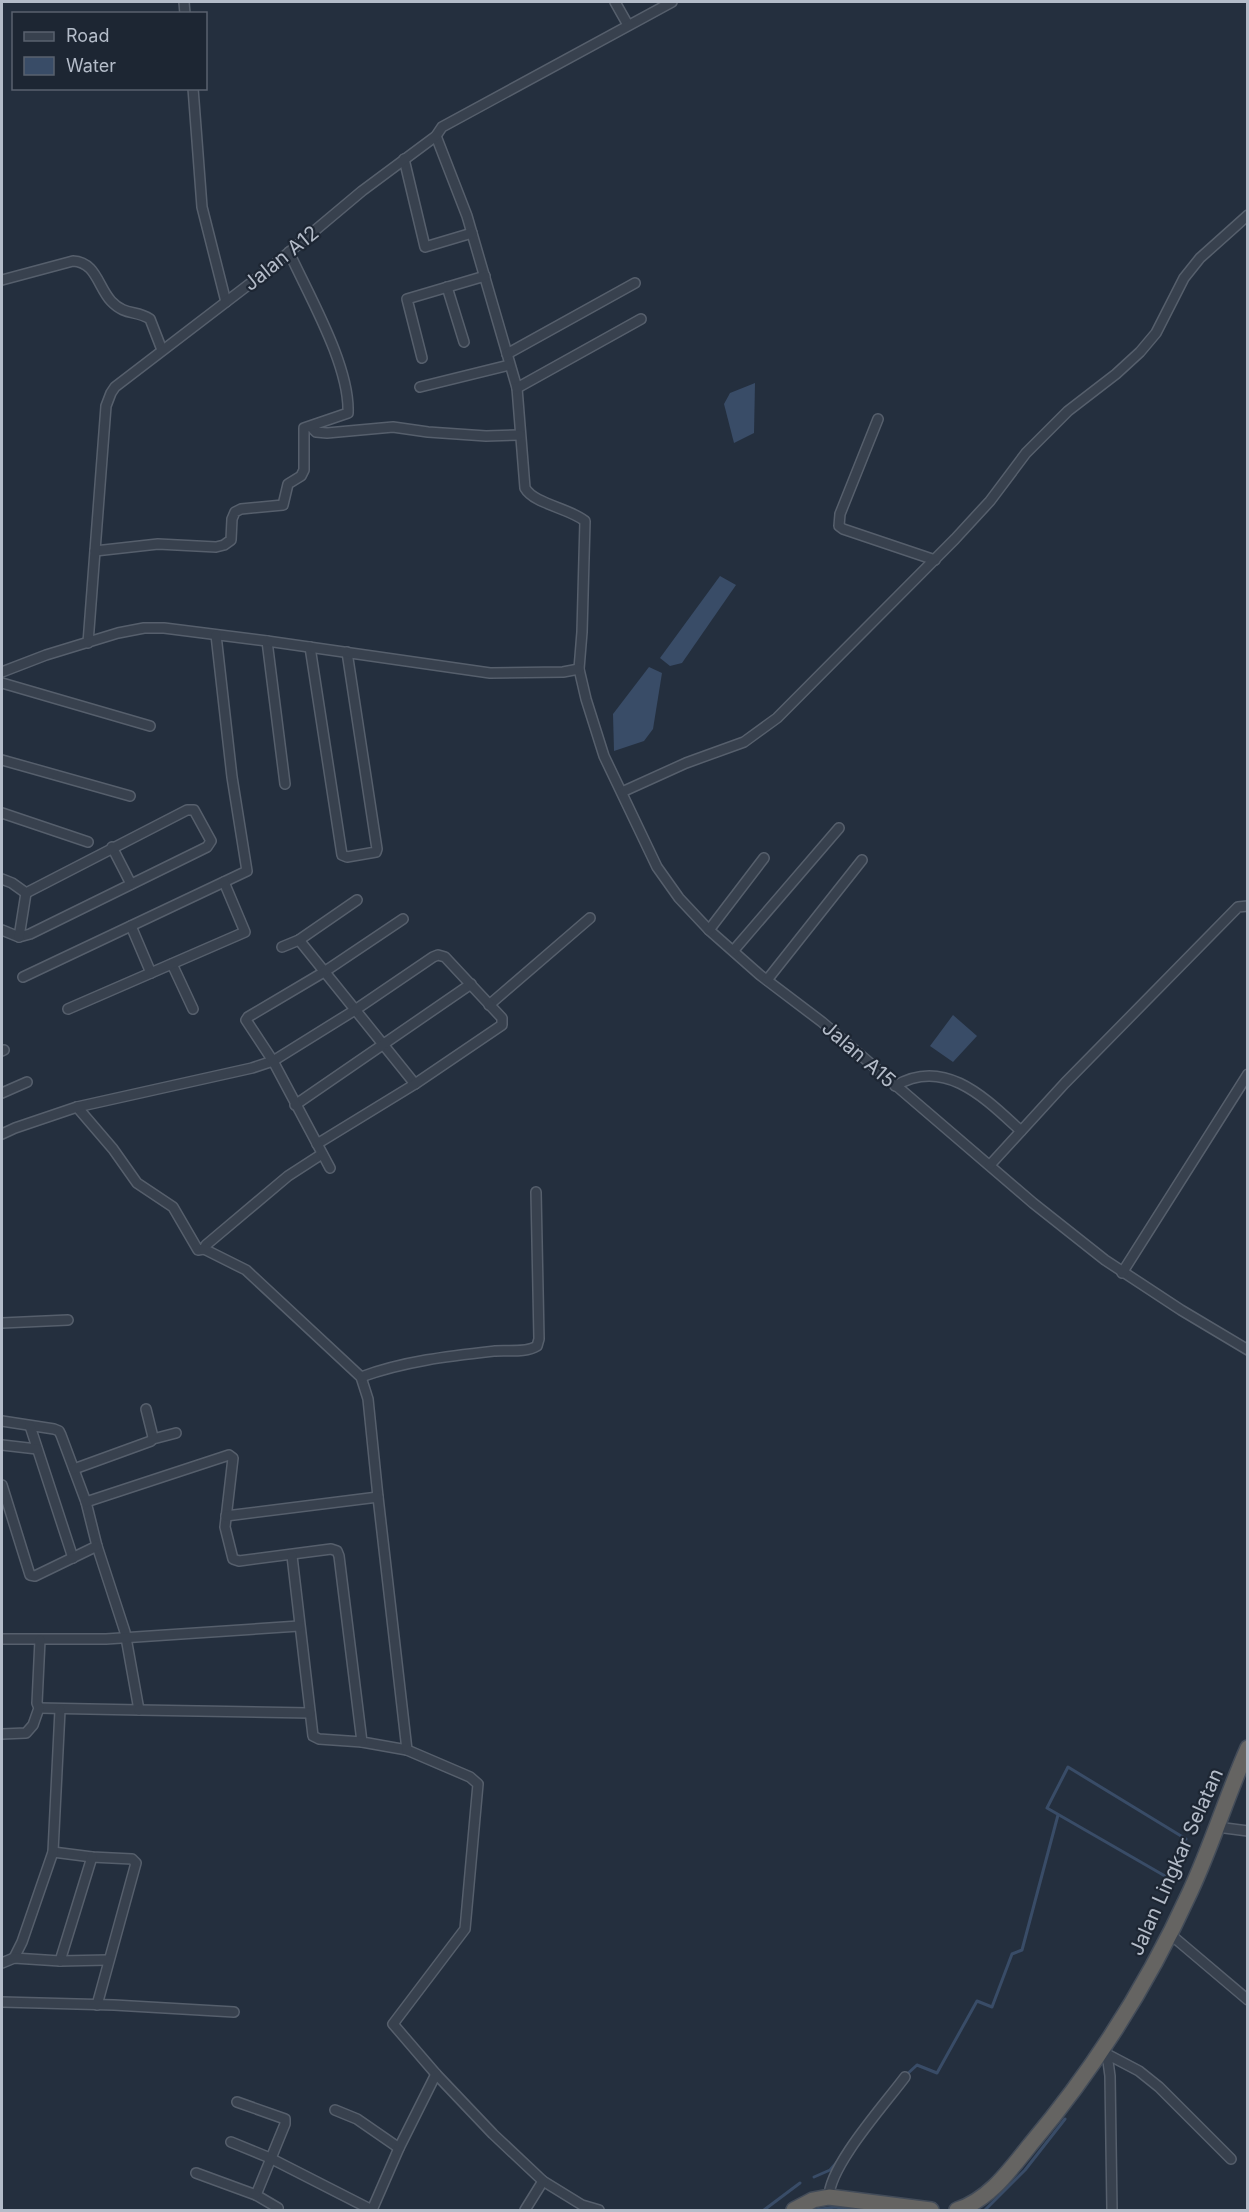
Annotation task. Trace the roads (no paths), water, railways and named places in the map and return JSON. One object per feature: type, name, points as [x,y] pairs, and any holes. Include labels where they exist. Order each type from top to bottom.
[{"type":"highway","name":"Jalan Lingkar Selatan","points":[[957,2211],[979,2200],[1000,2181],[1104,2053],[1170,1934],[1217,1827],[1247,1750]]},
{"type":"highway","points":[[794,2211],[813,2200],[829,2197],[931,2211]]},
{"type":"street","points":[[615,2],[628,25]]},
{"type":"street","name":"Jalan A12","points":[[88,643],[108,399],[115,387],[226,302],[362,191],[436,136],[442,127],[672,2]]},
{"type":"street","points":[[193,90],[202,207],[226,302]]},
{"type":"street","points":[[2,672],[46,655],[118,633],[144,628],[164,628],[267,641],[490,673],[563,672],[579,669],[583,621],[585,521],[566,509],[527,493],[523,478],[517,388],[472,233],[436,136]]},
{"type":"street","points":[[404,159],[424,247],[472,233]]},
{"type":"street","points":[[622,792],[686,763],[744,742],[769,725],[935,560],[990,501],[1026,453],[1068,411],[1116,374],[1140,352],[1156,333],[1184,278],[1248,215]]},
{"type":"street","points":[[95,551],[147,545],[216,547],[224,545],[231,540],[232,519],[235,512],[241,509],[283,506],[288,484],[301,476],[304,470],[303,430],[348,413],[348,398],[341,366],[289,252]]},
{"type":"street","points":[[2,280],[73,261],[84,262],[91,268],[106,294],[117,307],[128,313],[150,319],[162,350]]},
{"type":"street","points":[[422,358],[407,299],[484,276]]},
{"type":"street","points":[[507,354],[635,283]]},
{"type":"street","points":[[447,287],[464,342]]},
{"type":"street","points":[[517,388],[641,319]]},
{"type":"street","points":[[420,387],[509,365]]},
{"type":"street","points":[[878,419],[840,514],[839,526],[935,560]]},
{"type":"street","points":[[315,426],[313,429],[316,432],[327,433],[393,427],[486,436],[520,435]]},
{"type":"street","points":[[23,977],[247,871],[232,777],[216,635]]},
{"type":"street","points":[[267,641],[285,784]]},
{"type":"street","points":[[310,647],[342,855],[347,857],[376,852],[377,849],[347,652]]},
{"type":"street","name":"Jalan A15","points":[[579,669],[604,756],[657,867],[679,898],[709,930],[767,980],[822,1022],[1033,1203],[1122,1273],[1248,1350]]},
{"type":"street","points":[[2,683],[150,726]]},
{"type":"street","points":[[2,760],[130,796]]},
{"type":"street","points":[[2,930],[19,937],[30,934],[207,847],[211,841],[196,813],[190,809],[26,893]]},
{"type":"street","points":[[2,813],[88,842]]},
{"type":"street","points":[[734,950],[839,828]]},
{"type":"street","points":[[112,847],[131,884]]},
{"type":"street","points":[[709,930],[764,858]]},
{"type":"street","points":[[767,980],[862,860]]},
{"type":"street","points":[[2,879],[26,893]]},
{"type":"street","points":[[68,1009],[245,932],[224,882]]},
{"type":"street","points":[[19,937],[26,893]]},
{"type":"street","points":[[282,947],[299,940],[357,900]]},
{"type":"street","points":[[990,1165],[1065,1083],[1238,907],[1248,906]]},
{"type":"street","points":[[489,1005],[590,918]]},
{"type":"street","points":[[330,1168],[273,1061],[247,1023],[247,1018],[324,972],[403,919]]},
{"type":"street","points":[[131,926],[151,973]]},
{"type":"street","points":[[299,940],[415,1084]]},
{"type":"street","points":[[2,1134],[77,1107],[252,1068],[273,1061],[438,955],[445,957],[502,1018],[502,1025],[415,1084],[317,1144]]},
{"type":"street","points":[[172,964],[193,1009]]},
{"type":"street","points":[[295,1105],[471,984]]},
{"type":"street","points":[[1122,1273],[1248,1074]]},
{"type":"street","points":[[896,1086],[906,1079],[928,1075],[949,1080],[981,1095],[1021,1131]]},
{"type":"street","points":[[2,1093],[27,1082]]},
{"type":"street","points":[[77,1107],[113,1149],[137,1183],[172,1207],[197,1250],[204,1249],[246,1270],[361,1377],[368,1399],[407,1750]]},
{"type":"street","points":[[204,1249],[279,1183],[322,1154]]},
{"type":"street","points":[[361,1377],[410,1363],[530,1349],[537,1346],[539,1339],[536,1192]]},
{"type":"street","points":[[2,1323],[68,1320]]},
{"type":"street","points":[[146,1409],[153,1439]]},
{"type":"street","points":[[2,1421],[59,1431],[86,1502],[97,1546],[126,1637],[140,1710]]},
{"type":"street","points":[[30,1426],[73,1558]]},
{"type":"street","points":[[74,1469],[153,1439],[176,1433]]},
{"type":"street","points":[[2,1445],[37,1449]]},
{"type":"street","points":[[86,1502],[229,1455],[233,1458],[225,1527],[235,1560],[292,1556],[331,1549],[337,1551],[362,1742]]},
{"type":"street","points":[[2,1485],[30,1575],[35,1576],[97,1546]]},
{"type":"street","points":[[226,1516],[378,1497]]},
{"type":"street","points":[[292,1556],[313,1736],[407,1750],[471,1777],[478,1784],[465,1929],[393,2024],[436,2074],[493,2134],[543,2181],[582,2205],[599,2211]]},
{"type":"street","points":[[2,1639],[76,1640],[299,1626]]},
{"type":"street","points":[[2,1734],[20,1734],[30,1730],[39,1708],[37,1703],[40,1640]]},
{"type":"street","points":[[39,1708],[310,1713]]},
{"type":"street","points":[[14,1958],[22,1942],[53,1852],[60,1710]]},
{"type":"street","points":[[1217,1827],[1248,1831]]},
{"type":"street","points":[[53,1852],[132,1859],[136,1863],[97,2005]]},
{"type":"street","points":[[60,1961],[92,1857]]},
{"type":"street","points":[[1170,1934],[1248,2000]]},
{"type":"street","points":[[2,1963],[14,1958],[60,1961],[108,1960]]},
{"type":"street","points":[[2,2002],[234,2012]]},
{"type":"street","points":[[1104,2053],[1139,2071],[1159,2087],[1231,2159]]},
{"type":"street","points":[[1104,2053],[1110,2076],[1112,2211]]},
{"type":"street","points":[[231,2142],[270,2158],[372,2210],[399,2148],[436,2074]]},
{"type":"street","points":[[829,2197],[829,2189],[840,2162],[905,2077]]},
{"type":"street","points":[[237,2102],[285,2119],[256,2195]]},
{"type":"street","points":[[335,2110],[357,2119],[399,2148]]},
{"type":"street","points":[[196,2174],[256,2195],[279,2210]]},
{"type":"street","points":[[525,2211],[543,2181]]},
{"type":"water","points":[[755,383],[754,433],[734,443],[724,404],[730,393]]},
{"type":"water","points":[[720,576],[736,585],[682,663],[670,666],[660,658]]},
{"type":"water","points":[[649,667],[662,673],[653,729],[644,741],[614,751],[613,714]]},
{"type":"water","points":[[953,1015],[977,1036],[953,1062],[930,1046]]},
{"type":"waterway","points":[[1165,1876],[1047,1808],[1068,1767],[1186,1839]]},
{"type":"waterway","points":[[905,2076],[917,2065],[937,2073],[977,2001],[992,2007],[1012,1954],[1022,1950],[1058,1815]]},
{"type":"waterway","points":[[985,2210],[1025,2170],[1065,2119]]},
{"type":"waterway","points":[[814,2177],[830,2170],[838,2161]]},
{"type":"waterway","points":[[764,2210],[800,2183]]},
{"type":"waterway","points":[[815,2210],[835,2207],[855,2210]]}]
